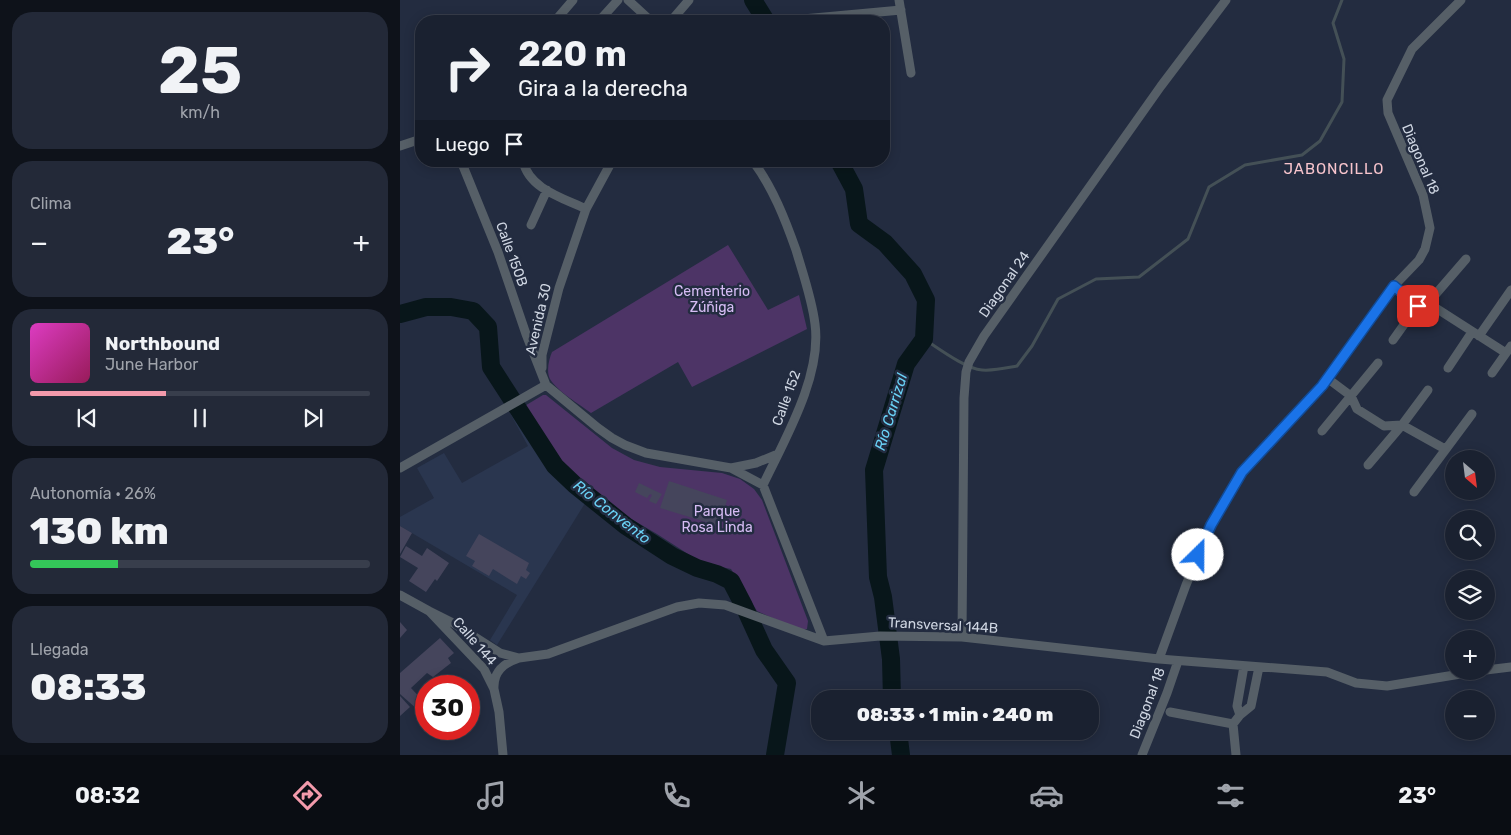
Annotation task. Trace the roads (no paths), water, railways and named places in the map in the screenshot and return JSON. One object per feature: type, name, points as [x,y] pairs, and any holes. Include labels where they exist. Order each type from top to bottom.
[{"type":"street","points":[[560,15],[573,0]]},
{"type":"street","points":[[604,15],[618,0]]},
{"type":"street","points":[[628,0],[644,15]]},
{"type":"street","points":[[676,15],[689,0]]},
{"type":"street","points":[[899,0],[911,73]]},
{"type":"street","name":"Diagonal 24","points":[[962,637],[964,398],[966,372],[969,362],[984,336],[1117,148],[1226,0]]},
{"type":"street","name":"Diagonal 18","points":[[1160,660],[1186,585],[1211,525],[1242,472],[1327,378],[1394,286],[1422,254],[1427,243],[1430,228],[1423,196],[1388,113],[1387,100],[1412,49],[1461,0]]},
{"type":"street","points":[[846,15],[900,10]]},
{"type":"street","points":[[400,146],[415,141]]},
{"type":"street","name":"Calle 150B","points":[[463,167],[498,252],[546,386]]},
{"type":"street","points":[[525,167],[529,177],[535,184],[586,209]]},
{"type":"street","name":"Avenida 30","points":[[546,386],[542,360],[559,288],[586,209],[609,167]]},
{"type":"street","name":"Calle 152","points":[[757,167],[776,198],[790,232],[806,285],[815,324],[816,338],[811,372],[791,428],[763,485]]},
{"type":"street","points":[[531,225],[547,190]]},
{"type":"street","points":[[1393,340],[1418,306],[1428,303],[1466,259]]},
{"type":"street","points":[[1394,286],[1418,306]]},
{"type":"street","points":[[1448,368],[1511,290]]},
{"type":"street","points":[[1428,303],[1476,334],[1509,350],[1492,373]]},
{"type":"street","points":[[1322,431],[1378,362]]},
{"type":"street","points":[[1327,378],[1351,396],[1357,409],[1384,426],[1402,425],[1445,449]]},
{"type":"street","points":[[400,468],[546,386],[612,438],[636,450],[731,468],[763,485],[824,641]]},
{"type":"street","points":[[1368,465],[1402,425],[1428,390]]},
{"type":"street","points":[[1414,492],[1472,414]]},
{"type":"street","points":[[731,468],[756,463],[778,454]]},
{"type":"street","name":"Calle 144","points":[[400,595],[429,610],[484,669],[494,689],[504,755]]},
{"type":"street","name":"Transversal 144B","points":[[429,610],[500,653],[519,658],[548,654],[677,607],[700,603],[725,605],[824,641],[909,635],[962,637],[1160,660],[1327,672],[1356,683],[1387,686],[1445,677]]},
{"type":"street","points":[[494,689],[493,681],[497,672],[506,663],[519,658]]},
{"type":"street","name":"Diagonal 18","points":[[1142,755],[1178,661]]},
{"type":"street","points":[[1240,715],[1237,706],[1244,666]]},
{"type":"street","points":[[1236,755],[1233,724],[1251,706],[1259,667]]},
{"type":"street","points":[[1495,669],[1511,667]]},
{"type":"street","points":[[1170,712],[1233,724]]},
{"type":"waterway","name":"Río Carrizal","points":[[753,0],[762,15]]},
{"type":"waterway","points":[[924,339],[952,358],[975,369],[991,370],[1017,366],[1032,346],[1058,299],[1096,279],[1139,277],[1188,239],[1209,187],[1245,165],[1302,155],[1320,141],[1342,102],[1344,59],[1333,23],[1342,0]]},
{"type":"waterway","name":"Río Carrizal","points":[[842,167],[854,189],[859,224],[885,243],[913,274],[926,300],[924,339],[906,364],[874,470],[878,577],[883,597],[891,659],[892,690]]},
{"type":"waterway","name":"Río Convento","points":[[400,314],[426,307],[451,307],[473,311],[488,327],[491,367],[555,466],[575,485],[626,526],[672,556],[731,581],[764,650],[787,683],[775,755]]},
{"type":"waterway","name":"Río Carrizal","points":[[899,740],[901,755]]},
{"type":"district","name":"JABONCILLO","points":[[1334,169]]},
{"type":"park label","name":"Cementerio Zúñiga","points":[[712,300]]},
{"type":"park label","name":"Parque Rosa Linda","points":[[717,520]]}]
